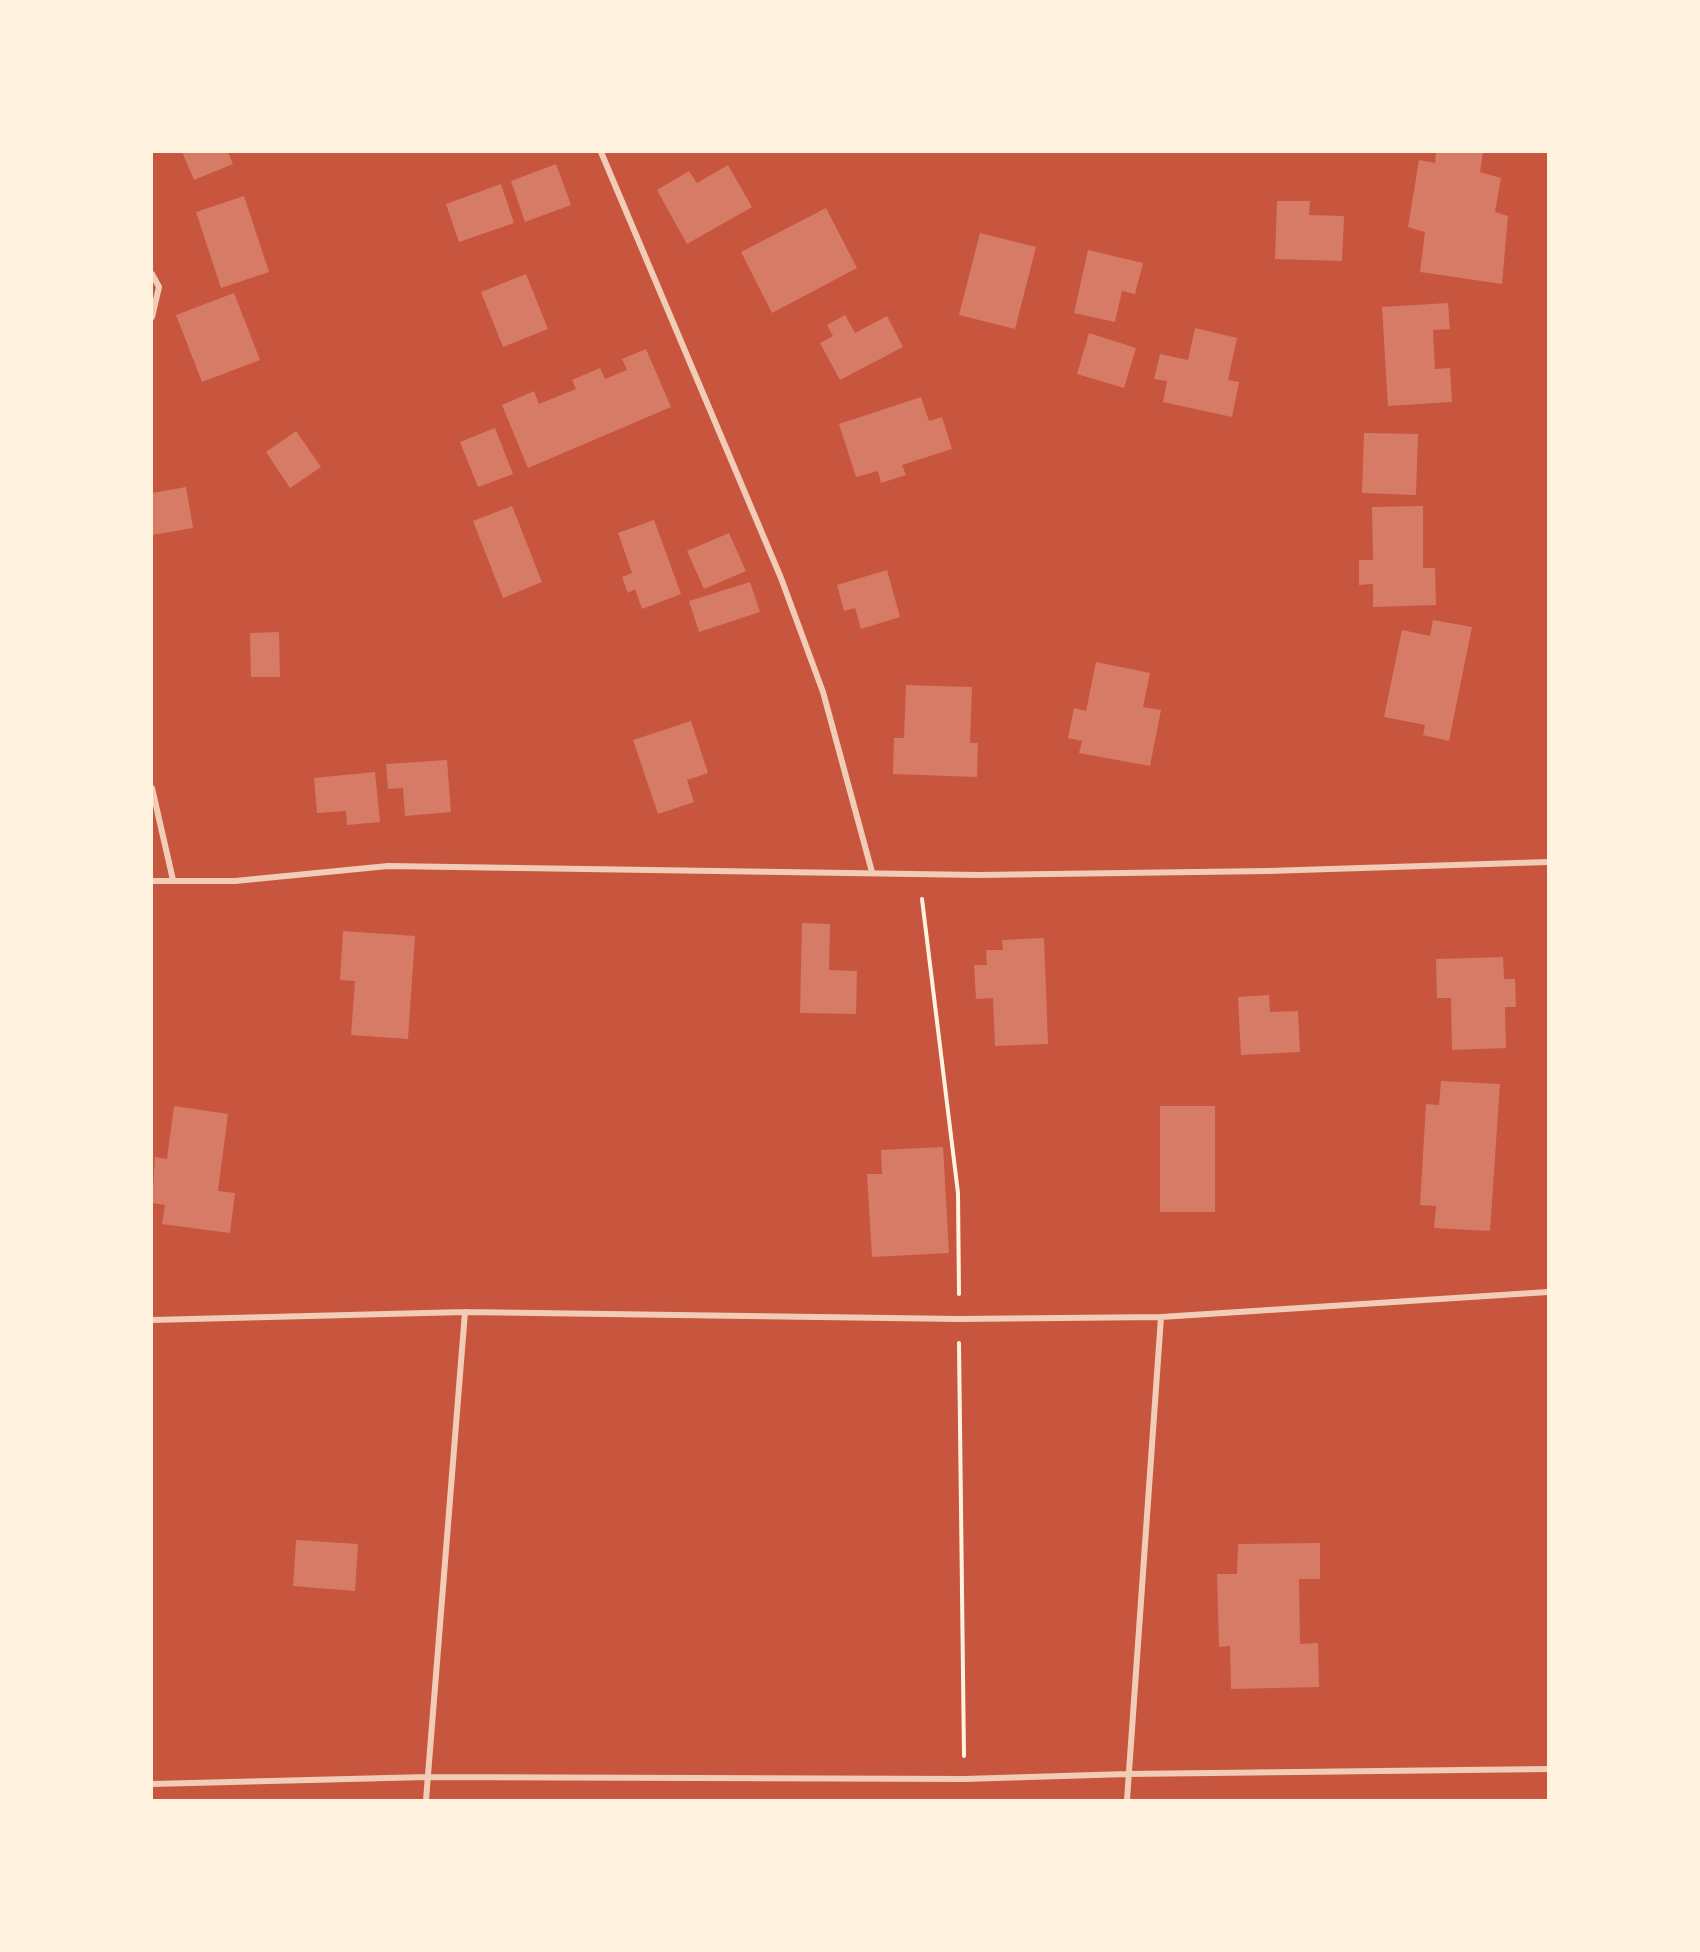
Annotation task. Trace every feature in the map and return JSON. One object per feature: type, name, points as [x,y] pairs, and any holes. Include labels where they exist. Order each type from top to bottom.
[{"type":"street","points":[[601,152],[659,284],[796,620],[823,692],[872,872]]},
{"type":"street","points":[[152,274],[159,287],[152,316]]},
{"type":"street","points":[[152,788],[173,880]]},
{"type":"street","points":[[152,881],[235,881],[388,866],[999,875],[1268,871],[1548,862]]},
{"type":"street","points":[[152,1320],[465,1312],[959,1319],[1161,1317],[1548,1292]]},
{"type":"street","points":[[426,1800],[465,1312]]},
{"type":"street","points":[[1127,1800],[1161,1317]]},
{"type":"street","points":[[152,1784],[427,1777],[964,1779],[1128,1773],[1548,1769]]},
{"type":"building","points":[[182,152],[228,152],[233,164],[194,180]]},
{"type":"building","points":[[1436,152],[1483,152],[1480,172],[1501,178],[1495,212],[1508,216],[1502,284],[1420,272],[1425,232],[1408,227],[1419,160],[1435,163]]},
{"type":"building","points":[[556,164],[571,205],[525,222],[511,181]]},
{"type":"building","points":[[728,165],[752,207],[687,244],[657,190],[689,171],[697,183]]},
{"type":"building","points":[[501,184],[514,223],[459,242],[446,204]]},
{"type":"building","points":[[244,196],[269,272],[221,288],[196,212]]},
{"type":"building","points":[[1277,201],[1310,201],[1309,215],[1344,216],[1342,261],[1275,259]]},
{"type":"building","points":[[826,208],[857,268],[772,313],[741,252]]},
{"type":"building","points":[[980,233],[1036,247],[1015,329],[959,315]]},
{"type":"building","points":[[1088,250],[1143,263],[1135,294],[1122,291],[1115,322],[1074,313]]},
{"type":"building","points":[[526,274],[548,329],[503,347],[481,292]]},
{"type":"building","points":[[234,293],[260,360],[202,382],[176,315]]},
{"type":"building","points":[[1448,303],[1450,329],[1433,330],[1435,369],[1450,368],[1452,402],[1388,406],[1382,307]]},
{"type":"building","points":[[845,315],[855,333],[887,316],[903,347],[840,380],[820,343],[833,336],[827,325]]},
{"type":"building","points":[[1195,328],[1237,338],[1228,380],[1239,382],[1232,417],[1163,402],[1167,381],[1154,379],[1160,354],[1188,360]]},
{"type":"building","points":[[1089,333],[1136,348],[1124,388],[1077,374]]},
{"type":"building","points":[[646,349],[671,407],[528,468],[502,405],[534,391],[539,404],[576,389],[572,380],[600,368],[605,379],[627,370],[622,359]]},
{"type":"building","points":[[921,397],[929,421],[942,417],[952,449],[902,465],[906,475],[881,483],[878,471],[856,477],[839,424]]},
{"type":"building","points":[[495,428],[513,474],[478,487],[460,442]]},
{"type":"building","points":[[296,431],[321,467],[290,488],[266,452]]},
{"type":"building","points":[[1364,433],[1418,434],[1416,495],[1362,493]]},
{"type":"building","points":[[186,487],[193,528],[152,535],[152,493]]},
{"type":"building","points":[[512,506],[542,582],[503,598],[473,521]]},
{"type":"building","points":[[1423,506],[1423,568],[1435,568],[1436,605],[1373,607],[1373,584],[1359,585],[1359,560],[1373,560],[1372,507]]},
{"type":"building","points":[[654,520],[681,594],[642,609],[635,589],[628,593],[622,577],[632,573],[618,533]]},
{"type":"building","points":[[729,533],[746,571],[704,589],[687,551]]},
{"type":"building","points":[[887,570],[900,617],[861,629],[855,608],[844,611],[837,585]]},
{"type":"building","points":[[750,582],[760,612],[699,632],[689,601]]},
{"type":"building","points":[[1433,620],[1472,627],[1449,741],[1423,735],[1425,725],[1384,717],[1402,630],[1430,636]]},
{"type":"building","points":[[279,632],[280,677],[251,677],[250,633]]},
{"type":"building","points":[[1096,662],[1150,673],[1143,707],[1161,710],[1150,766],[1079,753],[1082,741],[1068,738],[1074,708],[1086,711]]},
{"type":"building","points":[[906,685],[972,687],[970,743],[978,743],[977,777],[893,774],[894,738],[904,738]]},
{"type":"building","points":[[691,721],[708,773],[687,780],[694,802],[658,814],[633,740]]},
{"type":"building","points":[[447,760],[451,812],[405,816],[403,788],[388,789],[386,764]]},
{"type":"building","points":[[375,772],[380,822],[347,825],[346,811],[317,813],[314,778]]},
{"type":"building","points":[[802,923],[830,924],[829,970],[857,971],[856,1014],[800,1013]]},
{"type":"building","points":[[343,931],[415,936],[408,1039],[351,1035],[355,981],[340,980]]},
{"type":"building","points":[[1044,938],[1048,1044],[995,1046],[993,998],[976,999],[974,965],[987,965],[986,950],[1003,950],[1002,940]]},
{"type":"building","points":[[1503,957],[1504,979],[1515,979],[1516,1007],[1505,1007],[1506,1048],[1452,1050],[1451,998],[1437,998],[1436,959]]},
{"type":"building","points":[[1269,995],[1270,1012],[1298,1011],[1300,1052],[1241,1055],[1238,997]]},
{"type":"building","points":[[1441,1081],[1500,1084],[1490,1231],[1434,1228],[1436,1206],[1420,1205],[1426,1104],[1439,1105]]},
{"type":"building","points":[[174,1106],[228,1114],[218,1191],[235,1193],[230,1233],[162,1224],[165,1205],[152,1203],[155,1157],[167,1159]]},
{"type":"building","points":[[1160,1106],[1215,1106],[1215,1212],[1160,1212]]},
{"type":"building","points":[[943,1147],[949,1253],[872,1257],[867,1174],[882,1174],[881,1150]]},
{"type":"building","points":[[296,1540],[358,1544],[355,1591],[293,1586]]},
{"type":"building","points":[[1320,1543],[1320,1579],[1299,1579],[1300,1644],[1318,1643],[1319,1687],[1231,1689],[1230,1646],[1219,1647],[1217,1574],[1237,1574],[1238,1544]]}]
